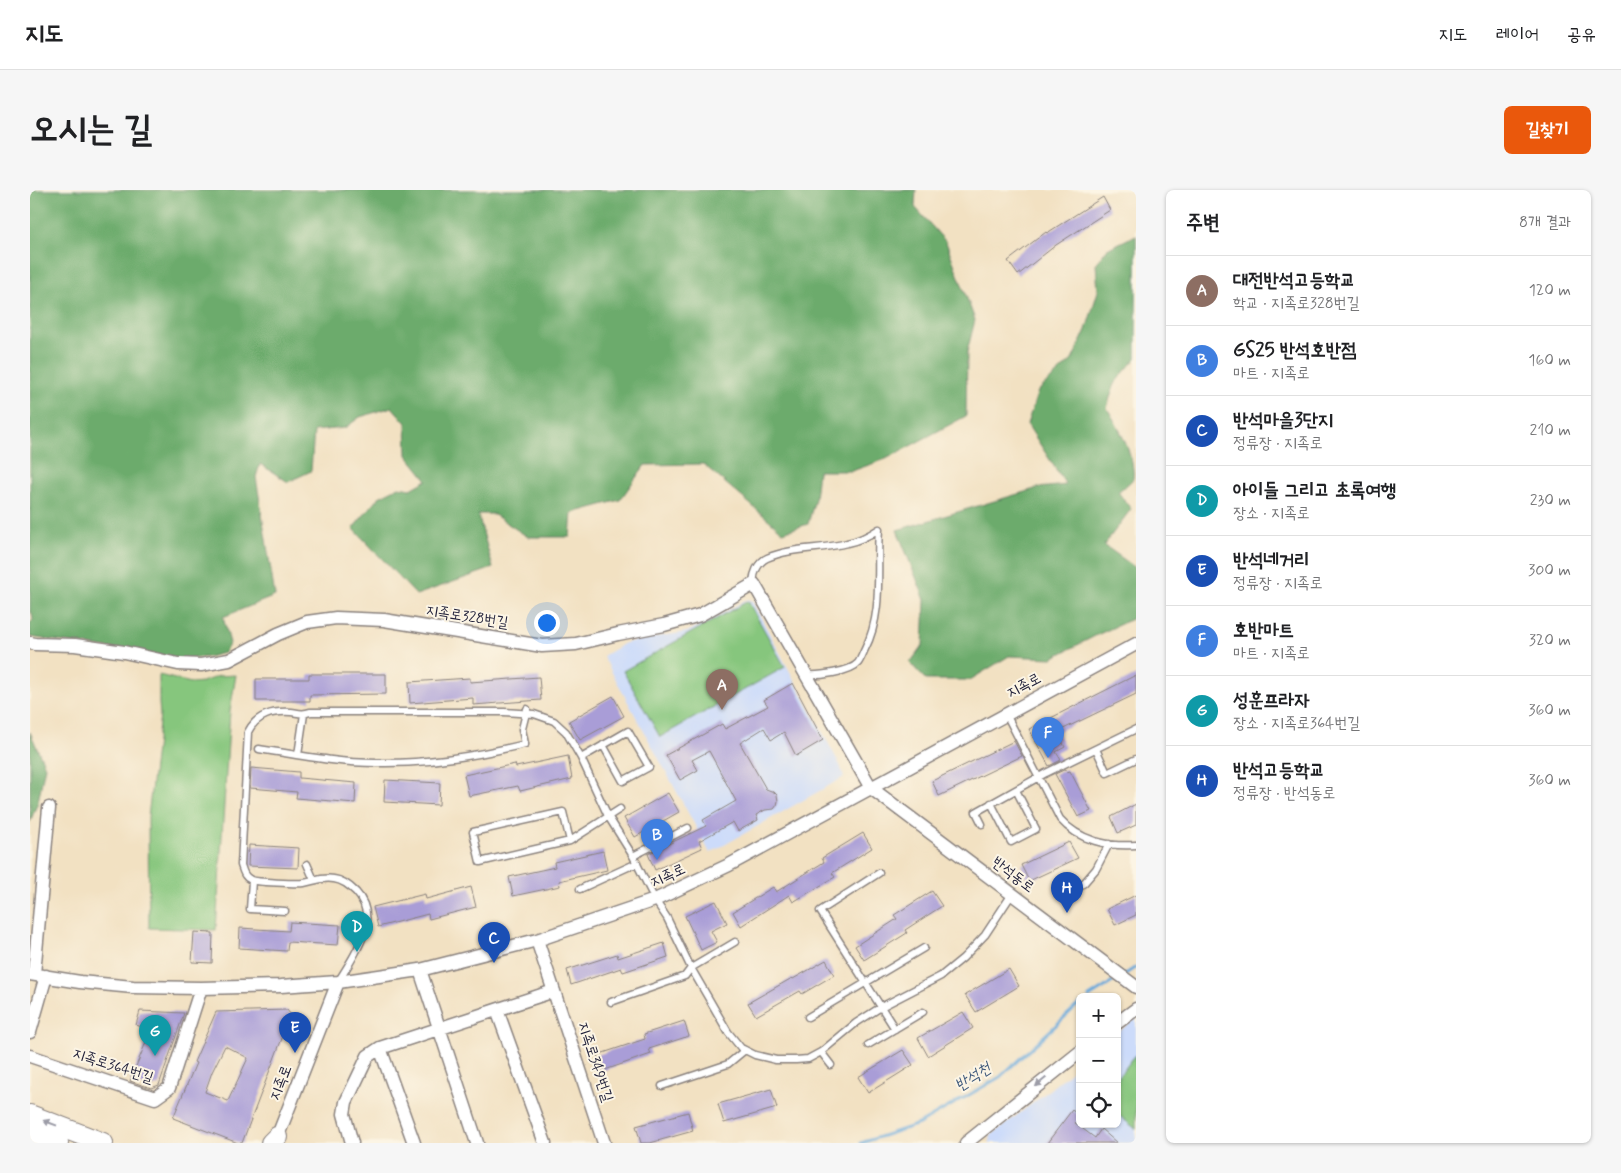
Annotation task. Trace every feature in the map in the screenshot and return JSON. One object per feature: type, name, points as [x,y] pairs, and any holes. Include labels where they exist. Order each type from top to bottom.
[{"type":"main road","points":[[30,1115],[103,1143]]},
{"type":"main road","points":[[30,1134],[58,1143]]},
{"type":"street","name":"지족로328번길","points":[[30,643],[75,645],[124,652],[178,664],[201,665],[229,660],[278,634],[307,622],[336,618],[384,620],[542,646],[576,644],[664,625],[700,615],[754,584]]},
{"type":"street","points":[[754,584],[871,788]]},
{"type":"street","name":"지족로","points":[[275,1142],[338,982],[420,970],[537,940],[655,900],[730,864],[1136,644]]},
{"type":"street","name":"반석동로","points":[[871,788],[1136,987]]},
{"type":"street","points":[[30,1032],[37,975],[50,808]]},
{"type":"street","name":"지족로349번길","points":[[537,940],[604,1143]]},
{"type":"street","points":[[420,970],[477,1143]]},
{"type":"street","points":[[37,975],[80,982],[201,988],[281,986],[338,982]]},
{"type":"street","name":"지족로364번길","points":[[30,1056],[156,1098],[169,1088],[201,988]]},
{"type":"street","points":[[352,1143],[344,1114],[346,1102],[368,1056],[380,1048],[554,991]]},
{"type":"street","points":[[1121,1020],[1136,1009]]},
{"type":"street","points":[[497,1010],[545,1143]]},
{"type":"street","points":[[380,1048],[414,1143]]},
{"type":"street","points":[[967,1143],[1076,1055]]},
{"type":"lane","points":[[754,584],[753,579],[756,569],[765,559],[782,554],[848,543],[879,529],[876,619],[871,639],[858,662],[849,669],[814,676],[806,675]]},
{"type":"lane","points":[[338,982],[361,944],[366,930],[367,916],[360,896],[342,880],[334,878],[314,880],[304,884],[252,881],[244,875],[241,865],[248,732],[252,724],[267,714],[292,712],[304,714],[310,712],[526,712],[554,721],[566,732],[581,758],[608,816],[637,863],[655,900],[667,918],[691,968],[728,1032],[741,1048],[756,1055],[776,1060],[808,1059],[821,1052],[856,1023],[881,1006],[941,976],[963,958],[985,935],[1012,894]]},
{"type":"lane","points":[[259,750],[378,764],[444,760],[494,752],[526,744],[522,729],[526,712]]},
{"type":"lane","points":[[298,755],[304,714]]},
{"type":"lane","points":[[1006,714],[1038,778],[1060,819],[1066,826],[1100,843],[1119,846],[1136,844]]},
{"type":"lane","points":[[982,824],[976,812],[1038,778],[1136,729]]},
{"type":"lane","points":[[581,758],[602,745],[628,731],[649,766],[623,781],[602,745]]},
{"type":"lane","points":[[1096,749],[1107,773],[1136,759]]},
{"type":"lane","points":[[991,803],[1010,842],[1036,829],[1016,790]]},
{"type":"lane","points":[[570,841],[563,812],[473,832],[480,862],[570,841],[620,809]]},
{"type":"lane","points":[[633,856],[688,828]]},
{"type":"lane","points":[[1064,898],[1084,883],[1096,868],[1109,844]]},
{"type":"lane","points":[[580,889],[637,863]]},
{"type":"lane","points":[[307,864],[314,880]]},
{"type":"lane","points":[[879,873],[820,911],[895,1029]]},
{"type":"lane","points":[[252,881],[250,909],[285,911]]},
{"type":"lane","points":[[611,1002],[685,976],[691,968],[735,942]]},
{"type":"lane","points":[[808,1017],[924,948]]},
{"type":"lane","points":[[868,1045],[923,1012]]},
{"type":"lane","points":[[662,1086],[728,1064],[745,1050]]},
{"type":"lane","points":[[821,1052],[831,1065]]},
{"type":"shaded area","points":[[748,599],[752,601],[840,765],[844,777],[710,853],[603,656],[623,644],[636,640],[687,632]]},
{"type":"shaded area","points":[[1136,1018],[1136,1143],[989,1143],[990,1136],[1076,1067],[1076,1128],[1121,1128],[1121,1030]]},
{"type":"green space","points":[[30,190],[916,190],[915,207],[946,242],[975,320],[967,352],[966,416],[886,459],[852,471],[818,471],[815,499],[808,524],[783,532],[703,464],[645,465],[620,500],[572,513],[570,537],[528,537],[493,514],[478,514],[493,568],[416,595],[353,528],[379,497],[399,487],[411,489],[427,480],[407,455],[406,423],[392,407],[360,417],[345,428],[314,431],[311,471],[288,482],[260,464],[256,477],[275,596],[223,617],[230,643],[224,653],[208,657],[184,659],[30,637],[30,623],[33,620],[32,613],[30,612]]},
{"type":"green space","points":[[1136,235],[1136,358],[1114,384],[1107,408],[1121,433],[1132,462],[1133,479],[1118,492],[1131,509],[1104,545],[1136,568],[1136,617],[1052,658],[1009,656],[970,680],[926,680],[910,663],[923,645],[925,600],[897,530],[1038,488],[1066,485],[1027,424],[1038,391],[1072,360],[1086,330],[1098,291],[1096,264],[1107,249]]},
{"type":"green space","points":[[748,601],[785,667],[660,737],[623,671]]},
{"type":"green space","points":[[159,675],[191,683],[202,682],[219,676],[236,675],[230,711],[216,930],[149,928],[148,817],[160,715]]},
{"type":"green space","points":[[30,732],[45,766],[38,802],[30,822]]},
{"type":"green space","points":[[1136,1054],[1136,1129],[1121,1117],[1121,1074]]},
{"type":"building","points":[[1103,197],[1110,210],[1056,245],[1018,275],[1008,261],[1046,232]]},
{"type":"building","points":[[309,674],[386,674],[386,694],[310,695],[310,701],[256,701],[256,679],[309,679]]},
{"type":"building","points":[[1136,675],[1136,694],[1057,732],[1065,747],[1056,752],[1061,760],[1049,766],[1029,729]]},
{"type":"building","points":[[539,677],[541,700],[473,705],[473,698],[410,703],[409,682],[470,678],[470,682]]},
{"type":"building","points":[[793,683],[823,740],[796,756],[784,732],[771,740],[764,728],[740,743],[766,789],[777,795],[777,805],[774,809],[765,810],[756,815],[758,820],[738,831],[733,822],[699,841],[702,848],[655,870],[648,854],[706,826],[703,820],[736,801],[709,751],[692,760],[698,770],[680,780],[666,755],[722,724],[725,729],[768,706],[764,700]]},
{"type":"building","points":[[613,696],[624,716],[580,740],[569,721]]},
{"type":"building","points":[[1014,741],[1022,756],[939,796],[932,781]]},
{"type":"building","points":[[568,756],[572,779],[520,791],[518,786],[469,796],[464,775],[515,764],[516,767]]},
{"type":"building","points":[[251,768],[299,772],[299,778],[356,783],[355,803],[296,798],[297,792],[250,788]]},
{"type":"building","points":[[1066,769],[1067,772],[1070,771],[1091,811],[1078,817],[1055,774]]},
{"type":"building","points":[[385,780],[440,783],[439,805],[384,802]]},
{"type":"building","points":[[668,793],[679,812],[635,837],[624,818]]},
{"type":"building","points":[[1136,804],[1136,825],[1118,833],[1111,817]]},
{"type":"building","points":[[863,833],[872,848],[832,873],[835,877],[793,902],[789,895],[741,926],[733,912],[773,887],[776,892],[824,862],[822,858]]},
{"type":"building","points":[[1069,842],[1078,858],[1029,881],[1021,865]]},
{"type":"building","points":[[249,845],[299,848],[298,868],[248,866]]},
{"type":"building","points":[[603,851],[607,870],[559,881],[560,886],[513,896],[509,877],[555,867],[554,862]]},
{"type":"building","points":[[471,887],[476,907],[429,919],[428,914],[378,927],[373,907],[425,894],[426,899]]},
{"type":"building","points":[[932,891],[942,906],[905,930],[907,933],[864,960],[855,946],[897,919],[894,915]]},
{"type":"building","points":[[1136,895],[1136,915],[1115,925],[1107,909]]},
{"type":"building","points":[[716,901],[727,923],[711,931],[717,942],[701,950],[685,916]]},
{"type":"building","points":[[290,922],[340,925],[338,945],[288,942],[287,951],[239,948],[240,928],[289,931]]},
{"type":"building","points":[[194,932],[213,933],[212,963],[192,962]]},
{"type":"building","points":[[664,943],[668,957],[623,972],[621,968],[571,985],[567,970],[617,954],[618,958]]},
{"type":"building","points":[[826,960],[834,975],[802,994],[800,991],[756,1016],[748,1003]]},
{"type":"building","points":[[1009,969],[1019,986],[976,1012],[965,995]]},
{"type":"building","points":[[287,1010],[291,1015],[242,1143],[173,1118],[196,1063],[194,1062],[216,1012]],"holes":[[[225,1046],[248,1058],[228,1101],[205,1092],[212,1072]]]},
{"type":"building","points":[[140,1011],[184,1013],[159,1085],[151,1088],[130,1081],[151,1030],[136,1025]]},
{"type":"building","points":[[963,1012],[973,1028],[928,1056],[918,1038]]},
{"type":"building","points":[[684,1021],[689,1036],[649,1049],[651,1054],[602,1071],[597,1055],[645,1039],[644,1034]]},
{"type":"building","points":[[903,1050],[913,1065],[868,1093],[858,1077]]},
{"type":"building","points":[[771,1089],[777,1108],[724,1123],[718,1104]]},
{"type":"building","points":[[1072,1110],[1076,1113],[1076,1128],[1082,1128],[1095,1138],[1101,1129],[1117,1143],[1047,1143]]},
{"type":"building","points":[[688,1112],[693,1131],[650,1143],[641,1143],[636,1126]]},
{"type":"waterway","name":"반석천","points":[[1124,975],[1136,967]]},
{"type":"waterway","name":"반석천","points":[[1095,993],[1119,978]]},
{"type":"waterway","name":"반석천","points":[[861,1143],[919,1124],[1000,1077],[1076,1007]]},
{"type":"place","name":"대전반석고등학교","points":[[722,710]]},
{"type":"place","name":"호반마트","points":[[1048,758]]},
{"type":"place","name":"GS25 반석호반점","points":[[657,860]]},
{"type":"place","name":"반석고등학교","points":[[1067,913]]},
{"type":"place","name":"아이들 그리고 초록여행","points":[[357,952]]},
{"type":"place","name":"반석마을3단지","points":[[494,963]]},
{"type":"place","name":"반석네거리","points":[[295,1053]]},
{"type":"place","name":"성훈프라자","points":[[155,1056]]}]
